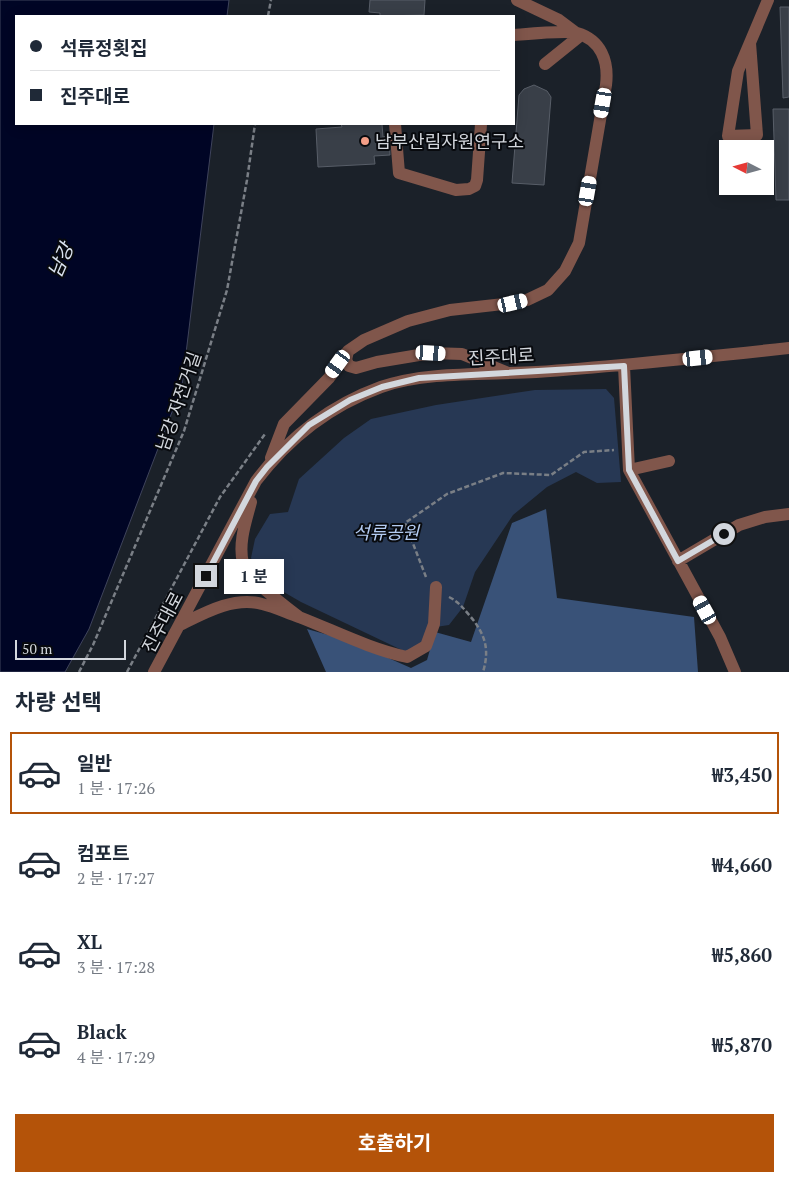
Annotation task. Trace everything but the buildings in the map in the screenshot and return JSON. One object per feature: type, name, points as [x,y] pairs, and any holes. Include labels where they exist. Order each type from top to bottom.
[{"type":"street","points":[[267,467],[284,424],[329,378],[348,351],[364,340],[408,321],[450,310],[527,300],[548,290],[565,271],[579,243],[608,75],[606,60],[594,42],[578,34],[559,20],[517,0]]},
{"type":"street","points":[[750,43],[757,135],[728,136],[738,71],[768,0]]},
{"type":"street","points":[[515,35],[578,34]]},
{"type":"street","points":[[545,64],[578,34]]},
{"type":"street","points":[[395,125],[399,173],[462,190],[475,186],[478,180],[481,125]]},
{"type":"street","name":"진주대로","points":[[154,672],[256,481],[267,467],[309,425],[350,400],[382,387],[419,378],[624,366],[789,348]]},
{"type":"street","points":[[348,351],[346,360],[349,366],[356,368],[431,353],[462,354],[511,374]]},
{"type":"street","points":[[624,366],[629,470],[720,637],[735,672]]},
{"type":"street","points":[[629,470],[669,460]]},
{"type":"street","points":[[256,481],[242,537],[243,565],[264,590],[299,617]]},
{"type":"street","points":[[678,561],[739,525],[765,517],[789,514]]},
{"type":"street","points":[[180,625],[204,613],[234,603],[260,603],[339,632],[384,652],[408,657],[426,646],[434,624],[436,587]]},
{"type":"path","points":[[268,15],[270,0]]},
{"type":"path","name":"남강 자전거길","points":[[79,672],[93,645],[184,431],[227,290],[247,180],[254,125]]},
{"type":"path","points":[[127,672],[220,497],[265,434]]},
{"type":"path","points":[[483,672],[486,652],[483,633],[463,606],[436,587],[426,577],[405,523],[447,494],[503,473],[551,474],[584,452],[628,448]]},
{"type":"green space","name":"석류공원","points":[[606,389],[614,398],[621,482],[597,483],[576,472],[547,487],[513,515],[475,572],[463,607],[449,625],[429,628],[422,644],[408,653],[301,602],[263,580],[251,558],[255,539],[270,514],[288,512],[299,479],[344,438],[371,419],[436,405],[535,390]]},
{"type":"shaded area","points":[[546,509],[557,598],[694,617],[698,672],[326,672],[307,629],[350,641],[411,668],[427,660],[435,632],[471,642],[512,523]]},
{"type":"water","name":"남강","points":[[0,0],[229,0],[227,15],[15,15],[15,125],[214,125],[182,386],[89,629],[65,672],[0,672]]},
{"type":"place","name":"남부산림자원연구소","points":[[365,141]]},
{"type":"route","points":[[206,576],[256,481],[288,444],[309,425],[350,400],[382,387],[419,378],[624,366],[629,470],[678,561],[724,534]]}]
